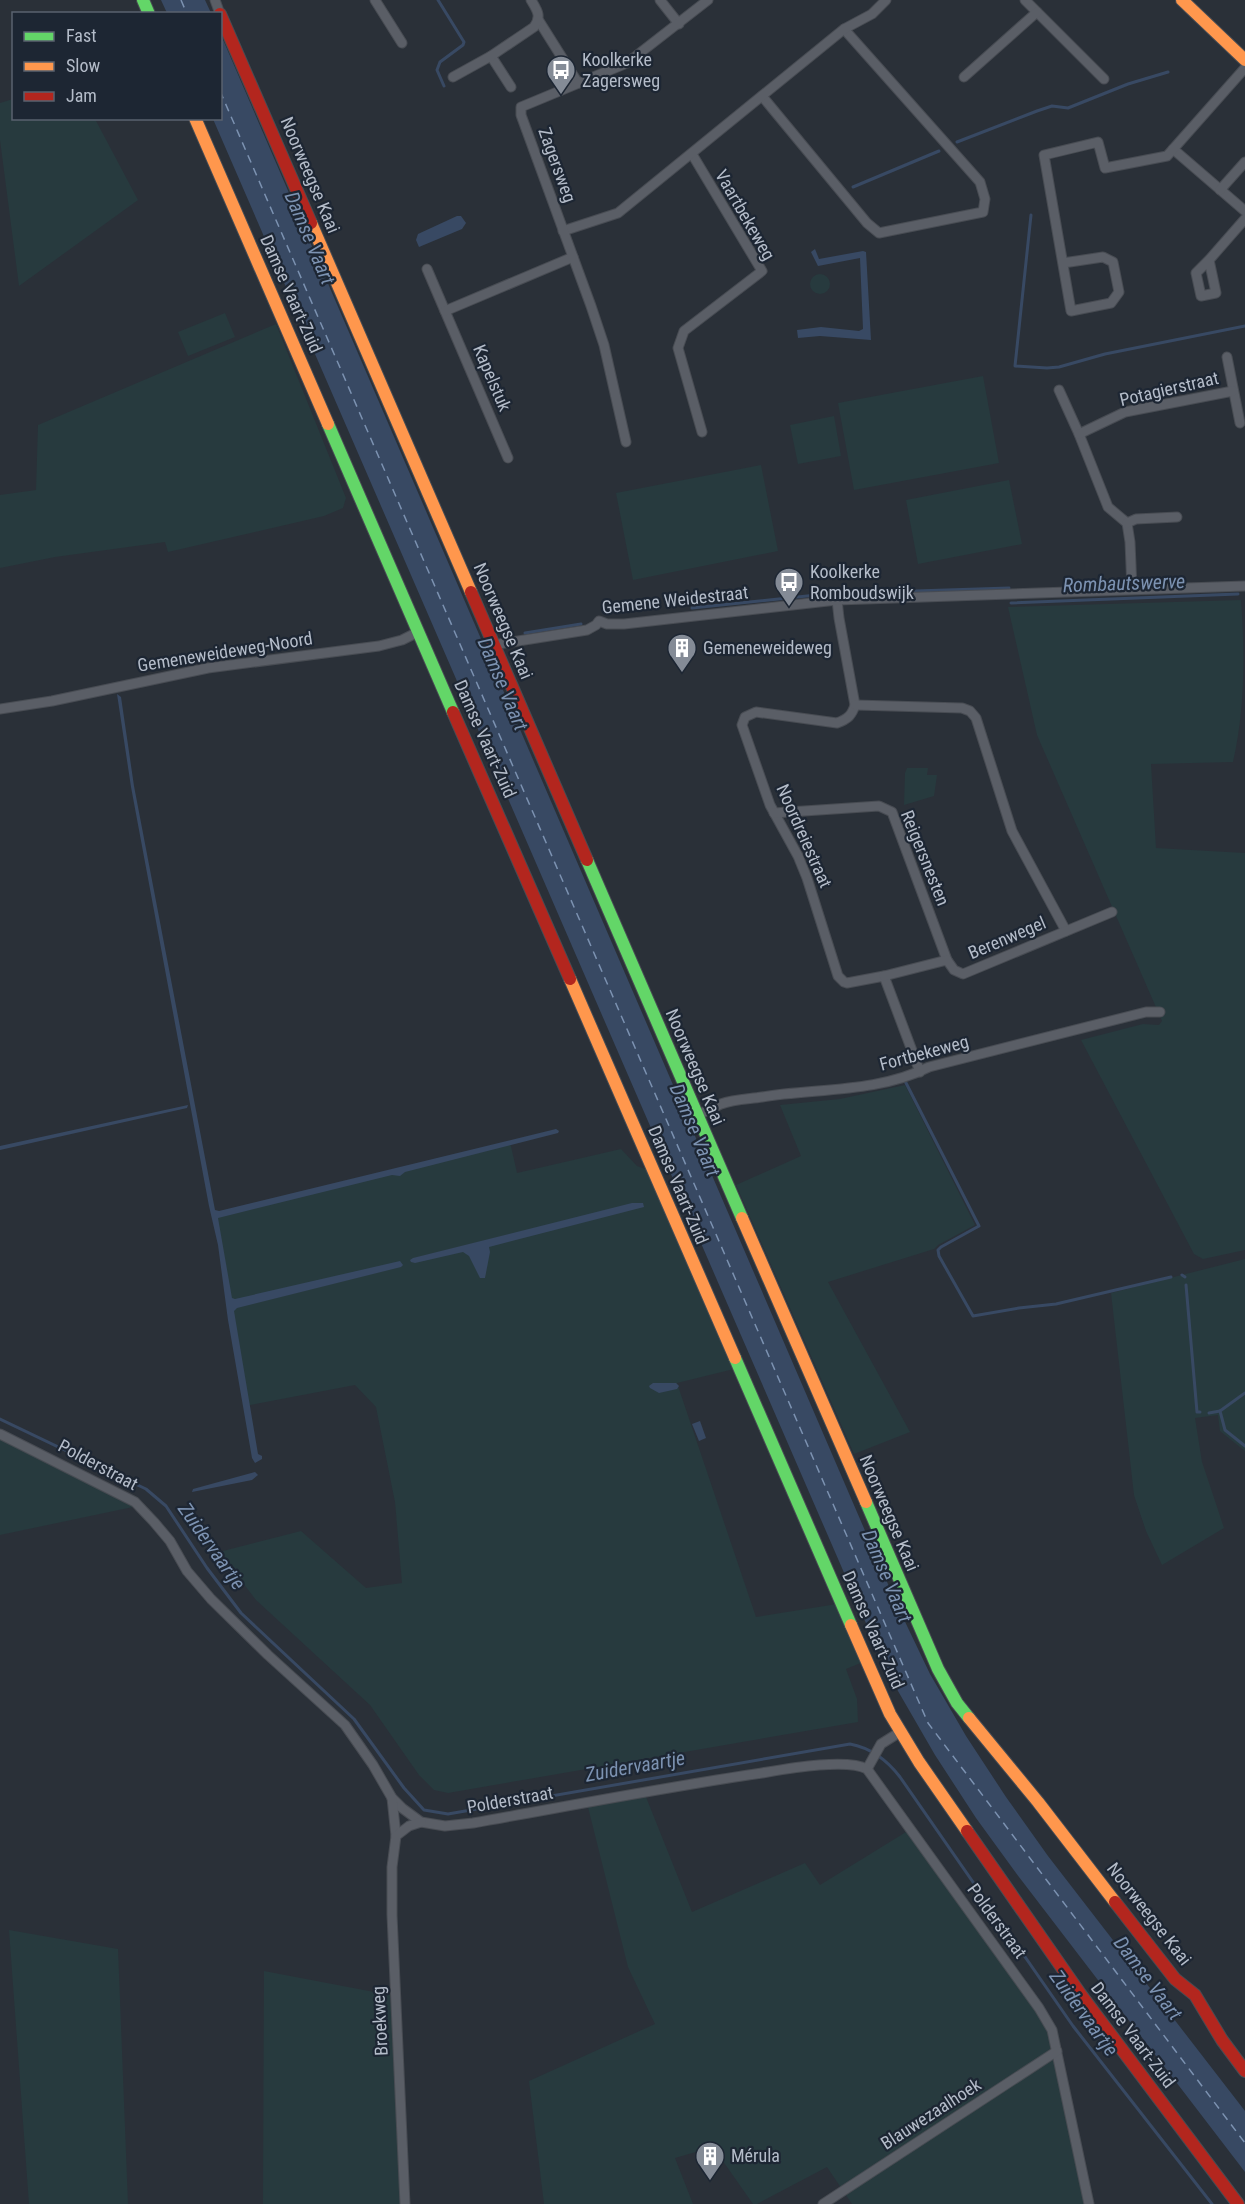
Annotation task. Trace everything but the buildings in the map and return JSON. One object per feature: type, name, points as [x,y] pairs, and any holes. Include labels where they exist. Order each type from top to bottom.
[{"type":"street","points":[[375,0],[402,43]]},
{"type":"street","points":[[531,0],[539,12],[539,21],[578,83]]},
{"type":"street","points":[[660,0],[679,24]]},
{"type":"street","name":"Zagersweg","points":[[626,442],[604,345],[520,115],[521,107],[627,63],[708,0]]},
{"type":"street","points":[[563,231],[618,213],[844,29],[872,14],[886,0]]},
{"type":"street","points":[[1025,0],[1104,79]]},
{"type":"street","points":[[1182,0],[1245,60]]},
{"type":"street","points":[[964,77],[1037,12]]},
{"type":"street","name":"Noorweegse Kaai","points":[[222,19],[938,1669],[957,1703],[1045,1809],[1175,1978],[1195,1995],[1222,2040],[1245,2071]]},
{"type":"street","points":[[453,77],[491,56],[534,27],[539,21]]},
{"type":"street","points":[[762,96],[867,224],[879,233],[983,212],[985,199],[980,182],[844,29]]},
{"type":"street","points":[[491,56],[511,87]]},
{"type":"street","points":[[1063,263],[1103,257],[1113,262],[1119,292],[1111,303],[1071,311],[1044,155],[1098,142],[1105,168],[1167,156],[1245,68]]},
{"type":"street","name":"Damse Vaart-Zuid","points":[[196,120],[845,1613],[900,1732],[1081,1995],[1238,2204]]},
{"type":"street","points":[[1173,149],[1245,211]]},
{"type":"street","name":"Vaartbekeweg","points":[[692,154],[762,272],[684,331],[678,348],[702,432]]},
{"type":"street","points":[[1220,190],[1245,162]]},
{"type":"street","points":[[1209,260],[1245,219]]},
{"type":"street","points":[[445,311],[573,257]]},
{"type":"street","name":"Kapelstuk","points":[[427,269],[508,458]]},
{"type":"street","name":"Potagierstraat","points":[[1227,357],[1240,423]]},
{"type":"street","points":[[1059,390],[1108,507],[1127,523],[1132,589]]},
{"type":"street","name":"Potagierstraat","points":[[1079,434],[1125,412],[1233,391]]},
{"type":"street","points":[[1127,523],[1136,519],[1177,518]]},
{"type":"street","name":"Gemene Weidestraat","points":[[493,645],[587,630],[599,621],[607,624],[624,624],[808,602],[1245,586]]},
{"type":"street","points":[[837,600],[855,705],[963,708],[970,711],[976,718],[1012,831],[1066,931]]},
{"type":"street","name":"Gemeneweideweg-Noord","points":[[0,709],[62,699],[208,668],[379,646],[402,640],[418,632]]},
{"type":"street","name":"Noordreiestraat","points":[[855,705],[852,714],[846,720],[837,723],[756,712],[745,717],[742,726],[774,813],[798,856],[807,878],[838,976],[848,983],[884,976]]},
{"type":"street","name":"Reigersnesten","points":[[774,813],[879,806],[892,812],[947,960]]},
{"type":"street","name":"Berenwegel","points":[[884,976],[947,960],[954,970],[963,974],[1112,912]]},
{"type":"street","points":[[884,976],[920,1072]]},
{"type":"street","name":"Fortbekeweg","points":[[696,1114],[705,1113],[720,1105],[766,1096],[844,1090],[1146,1012],[1160,1012]]},
{"type":"street","name":"Polderstraat","points":[[0,1434],[135,1502],[146,1511],[170,1541],[187,1571],[211,1599],[345,1725],[373,1765],[392,1798],[421,1822],[445,1826],[473,1823],[644,1792],[802,1767],[868,1765],[1039,2008],[1052,2030],[1089,2204]]},
{"type":"street","points":[[868,1765],[879,1747],[900,1732]]},
{"type":"street","name":"Broekweg","points":[[392,1798],[396,1836],[393,1858],[392,1915],[405,2204]]},
{"type":"street","points":[[396,1836],[402,1830],[421,1822]]},
{"type":"street","name":"Blauwezaalhoek","points":[[823,2204],[1057,2051]]},
{"type":"green space","points":[[12,99],[12,120],[96,120],[138,200],[19,286],[0,140],[0,103]]},
{"type":"green space","points":[[816,274],[824,274],[830,280],[830,288],[824,294],[816,294],[810,288],[810,280]]},
{"type":"green space","points":[[225,313],[235,337],[188,356],[178,332]]},
{"type":"green space","points":[[276,324],[346,498],[343,508],[324,516],[168,552],[165,542],[55,557],[0,568],[0,495],[36,490],[38,425]]},
{"type":"green space","points":[[983,376],[999,463],[854,490],[838,403]]},
{"type":"green space","points":[[834,416],[841,456],[798,464],[790,425]]},
{"type":"green space","points":[[761,465],[778,551],[633,580],[616,493]]},
{"type":"green space","points":[[1009,480],[1022,544],[918,564],[906,500]]},
{"type":"green space","points":[[1241,600],[1243,681],[1240,722],[1233,762],[1151,764],[1156,848],[1245,853],[1245,1250],[1203,1259],[1194,1254],[1081,1040],[1143,1024],[1159,1025],[1162,1021],[1037,735],[1008,607]]},
{"type":"green space","points":[[907,768],[928,768],[927,775],[937,775],[934,796],[904,805]]},
{"type":"green space","points":[[905,1085],[975,1225],[934,1249],[828,1282],[910,1432],[854,1454],[736,1185],[801,1156],[780,1105],[840,1099]]},
{"type":"green space","points":[[510,1142],[517,1173],[621,1149],[637,1166],[648,1170],[734,1369],[677,1383],[756,1617],[837,1604],[863,1662],[846,1669],[857,1699],[858,1722],[448,1793],[434,1790],[419,1775],[370,1705],[256,1600],[219,1552],[301,1531],[366,1588],[402,1583],[395,1502],[376,1407],[355,1385],[245,1406],[216,1215]]},
{"type":"green space","points":[[1245,1259],[1245,1451],[1220,1431],[1218,1415],[1195,1418],[1202,1462],[1224,1528],[1162,1565],[1146,1531],[1134,1495],[1111,1293]]},
{"type":"green space","points":[[0,1438],[12,1443],[133,1507],[0,1535]]},
{"type":"green space","points":[[646,1797],[692,1912],[805,1863],[820,1885],[906,1832],[1039,2008],[1052,2030],[1089,2204],[852,2204],[827,2167],[753,2204],[713,2147],[675,2158],[693,2204],[544,2204],[529,2081],[655,2024],[628,1967],[588,1807]]},
{"type":"green space","points":[[9,1930],[118,1949],[128,2204],[29,2204]]},
{"type":"green space","points":[[264,1971],[390,1995],[405,2204],[263,2204]]},
{"type":"water","points":[[161,0],[205,0],[211,12],[167,12]]},
{"type":"water","points":[[222,37],[897,1605],[930,1674],[966,1736],[1048,1856],[1245,2111],[1245,2172],[976,1818],[935,1755],[898,1691],[865,1621],[213,120],[222,120]]},
{"type":"water","points":[[461,216],[466,223],[462,229],[419,247],[416,240],[418,234]]},
{"type":"water","points":[[815,249],[819,259],[866,252],[871,340],[820,336],[798,338],[797,330],[821,327],[859,331],[863,329],[860,258],[818,266],[811,252]]},
{"type":"water","points":[[117,694],[121,697],[134,786],[215,1210],[219,1211],[556,1129],[559,1131],[405,1172],[400,1176],[392,1175],[218,1218],[232,1298],[235,1299],[400,1261],[403,1265],[237,1308],[234,1311],[258,1454],[262,1456],[262,1459],[255,1463],[252,1458],[228,1320],[218,1245],[131,787]]},
{"type":"water","points":[[188,1105],[187,1108],[0,1150],[0,1146]]},
{"type":"water","points":[[632,1203],[643,1203],[644,1207],[489,1247],[485,1278],[480,1278],[469,1256],[463,1252],[415,1263],[410,1260],[413,1258]]},
{"type":"water","points":[[653,1383],[676,1383],[679,1386],[677,1389],[659,1393],[650,1388],[649,1386]]},
{"type":"water","points":[[700,1421],[706,1438],[699,1441],[692,1424]]},
{"type":"water","points":[[255,1472],[258,1475],[252,1480],[192,1492],[193,1489]]},
{"type":"waterway","points":[[438,0],[464,42],[440,62],[437,70],[444,86]]},
{"type":"waterway","points":[[957,142],[1052,106],[1068,108],[1128,84],[1168,72]]},
{"type":"waterway","points":[[853,187],[939,151]]},
{"type":"waterway","points":[[1031,215],[1015,366],[1059,367],[1105,354],[1245,326]]},
{"type":"waterway","name":"Rombautswerve","points":[[915,591],[1009,588]]},
{"type":"waterway","name":"Rombautswerve","points":[[859,591],[871,592]]},
{"type":"waterway","name":"Rombautswerve","points":[[882,591],[907,591]]},
{"type":"waterway","name":"Rombautswerve","points":[[692,608],[845,592]]},
{"type":"waterway","name":"Rombautswerve","points":[[1011,603],[1238,594]]},
{"type":"waterway","name":"Rombautswerve","points":[[525,633],[581,624]]},
{"type":"waterway","points":[[904,1079],[979,1226],[938,1250],[939,1256],[973,1316],[1056,1304],[1171,1277]]},
{"type":"waterway","points":[[1186,1285],[1197,1412],[1200,1412]]},
{"type":"waterway","name":"Rombautswerve","points":[[1245,1393],[1220,1411],[1225,1430],[1245,1446]]},
{"type":"waterway","points":[[1209,1413],[1220,1411]]},
{"type":"waterway","name":"Zuidervaartje","points":[[0,1419],[146,1489],[166,1506],[207,1568],[241,1613],[354,1719],[404,1788],[424,1810],[448,1814],[850,1744],[865,1748],[878,1756],[900,1777],[1073,2026],[1212,2204]]},
{"type":"ferry route","points":[[181,0],[186,12]]},
{"type":"ferry route","points":[[222,96],[928,1723],[1245,2143]]},
{"type":"traffic: fast","points":[[143,0],[148,12]]},
{"type":"traffic: fast","points":[[328,424],[453,712]]},
{"type":"traffic: fast","points":[[587,860],[742,1218]]},
{"type":"traffic: fast","points":[[735,1358],[851,1625]]},
{"type":"traffic: fast","points":[[866,1502],[938,1669],[957,1703],[969,1718]]},
{"type":"traffic: slow","points":[[1182,0],[1245,60]]},
{"type":"traffic: slow","points":[[196,120],[328,424]]},
{"type":"traffic: slow","points":[[311,223],[471,592]]},
{"type":"traffic: slow","points":[[570,979],[735,1358]]},
{"type":"traffic: slow","points":[[742,1218],[866,1502]]},
{"type":"traffic: slow","points":[[851,1625],[890,1714],[919,1762],[967,1831]]},
{"type":"traffic: slow","points":[[969,1718],[1038,1802],[1115,1902]]},
{"type":"traffic: jam","points":[[222,19],[311,223]]},
{"type":"traffic: jam","points":[[471,592],[587,860]]},
{"type":"traffic: jam","points":[[453,712],[570,979]]},
{"type":"traffic: jam","points":[[967,1831],[1081,1995],[1238,2204]]},
{"type":"traffic: jam","points":[[1115,1902],[1175,1979],[1195,1995],[1222,2040],[1245,2071]]},
{"type":"place","name":"Koolkerke Zagersweg","points":[[561,96]]},
{"type":"place","name":"Koolkerke Romboudswijk","points":[[789,608]]},
{"type":"place","name":"Gemeneweideweg","points":[[682,674]]},
{"type":"place","name":"Mérula","points":[[710,2182]]},
{"type":"water label","name":"Damse Vaart","points":[[310,238]]},
{"type":"water label","name":"Damse Vaart","points":[[503,684]]},
{"type":"water label","name":"Damse Vaart","points":[[695,1130]]},
{"type":"water label","name":"Damse Vaart","points":[[887,1576]]},
{"type":"water label","name":"Damse Vaart","points":[[1148,1978]]}]
